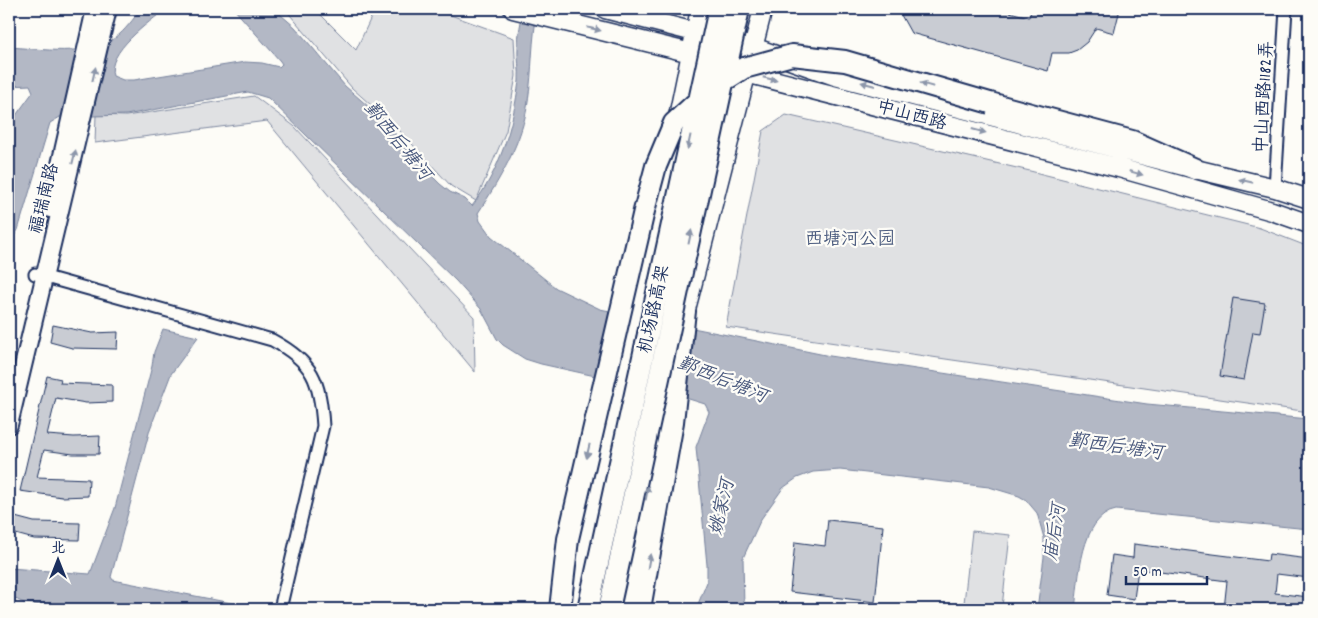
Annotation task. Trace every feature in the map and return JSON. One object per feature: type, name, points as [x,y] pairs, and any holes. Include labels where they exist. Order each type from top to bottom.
[{"type":"highway","name":"机场路高架","points":[[588,609],[719,9]]},
{"type":"highway","name":"机场路高架","points":[[609,609],[739,9]]},
{"type":"highway","points":[[560,609],[568,539],[656,166],[674,123],[710,89],[744,68],[792,56],[845,61],[990,103],[1132,141],[1195,169]]},
{"type":"highway","points":[[569,609],[576,588],[642,256],[658,207]]},
{"type":"highway","points":[[640,609],[673,422],[686,309]]},
{"type":"main road","name":"中山西路","points":[[513,9],[691,53],[746,73],[1118,168],[1272,211],[1309,224]]},
{"type":"main road","name":"中山西路","points":[[605,9],[695,30],[753,47],[835,76],[1275,188],[1309,199]]},
{"type":"main road","points":[[580,609],[658,207],[700,9]]},
{"type":"main road","points":[[624,609],[686,309],[762,9]]},
{"type":"street","name":"福瑞南路","points":[[9,425],[39,276],[101,20],[95,9]]},
{"type":"street","name":"中山西路1182弄","points":[[1275,188],[1286,9]]},
{"type":"street","name":"福瑞南路","points":[[9,383],[39,276]]},
{"type":"street","points":[[39,276],[272,340],[290,349],[302,360],[314,376],[321,396],[323,426],[281,604]]},
{"type":"green space","points":[[285,9],[315,9],[356,50],[375,9],[434,9],[514,38],[516,76],[506,131],[476,201],[451,186],[400,131],[352,88]]},
{"type":"green space","points":[[254,96],[294,126],[474,317],[475,372],[267,121],[95,143],[96,115],[126,116]]},
{"type":"green space","name":"西塘河公园","points":[[786,115],[1030,171],[1260,228],[1309,247],[1309,412],[726,327],[763,131]]},
{"type":"green space","points":[[972,531],[1010,535],[1002,607],[964,603]]},
{"type":"water","points":[[141,9],[166,9],[130,38],[122,48],[116,57],[113,76],[123,80],[134,80],[245,62],[279,67],[282,64],[280,61],[234,9],[274,9],[295,27],[345,86],[385,121],[415,159],[440,184],[450,192],[465,199],[472,206],[498,163],[509,131],[519,81],[518,42],[524,9],[538,9],[528,101],[521,131],[502,173],[478,213],[480,221],[491,236],[556,288],[600,309],[830,356],[1147,404],[1309,419],[1309,529],[1116,510],[1104,515],[1095,524],[1088,536],[1080,566],[1075,609],[1037,609],[1044,557],[1044,538],[1037,513],[1026,500],[989,487],[840,470],[813,472],[797,478],[783,488],[761,519],[743,558],[744,609],[696,609],[707,582],[696,447],[709,412],[705,404],[663,391],[541,364],[525,359],[503,345],[497,339],[481,309],[456,281],[268,98],[248,92],[126,115],[60,117],[50,123],[18,230],[9,243],[9,125],[33,92],[30,85],[9,86],[9,47],[49,50],[91,48],[115,38],[126,28]]},
{"type":"water","points":[[163,329],[198,337],[171,374],[150,429],[111,577],[113,580],[262,609],[83,609],[24,603],[9,596],[9,568],[90,574],[115,508],[154,352]]},
{"type":"building","points":[[903,9],[998,9],[1029,17],[1032,9],[1120,9],[1114,33],[1096,28],[1087,42],[1077,50],[1069,53],[1052,53],[1048,71],[911,33],[901,15]]},
{"type":"building","points":[[1233,298],[1265,303],[1260,333],[1253,332],[1244,380],[1220,376]]},
{"type":"building","points":[[53,325],[92,333],[118,332],[117,349],[72,348],[50,342]]},
{"type":"building","points":[[47,376],[61,379],[60,383],[112,385],[112,402],[86,403],[56,398],[47,435],[100,436],[99,454],[73,454],[44,450],[37,477],[89,479],[88,496],[62,497],[20,491]]},
{"type":"building","points":[[15,517],[34,522],[80,523],[79,540],[34,539],[12,533]]},
{"type":"building","points":[[828,520],[883,526],[875,602],[790,592],[795,542],[825,546]]},
{"type":"building","points":[[1134,544],[1268,561],[1269,554],[1309,559],[1309,578],[1277,574],[1275,593],[1309,597],[1309,609],[1224,609],[1227,581],[1138,569],[1134,599],[1107,595],[1112,555],[1133,558]]},
{"type":"water label","name":"鄞西后塘河","points":[[399,140]]},
{"type":"water label","name":"鄞西后塘河","points":[[723,378]]},
{"type":"water label","name":"鄞西后塘河","points":[[1116,445]]},
{"type":"water label","name":"姚家河","points":[[720,507]]},
{"type":"water label","name":"庙后河","points":[[1053,532]]}]
